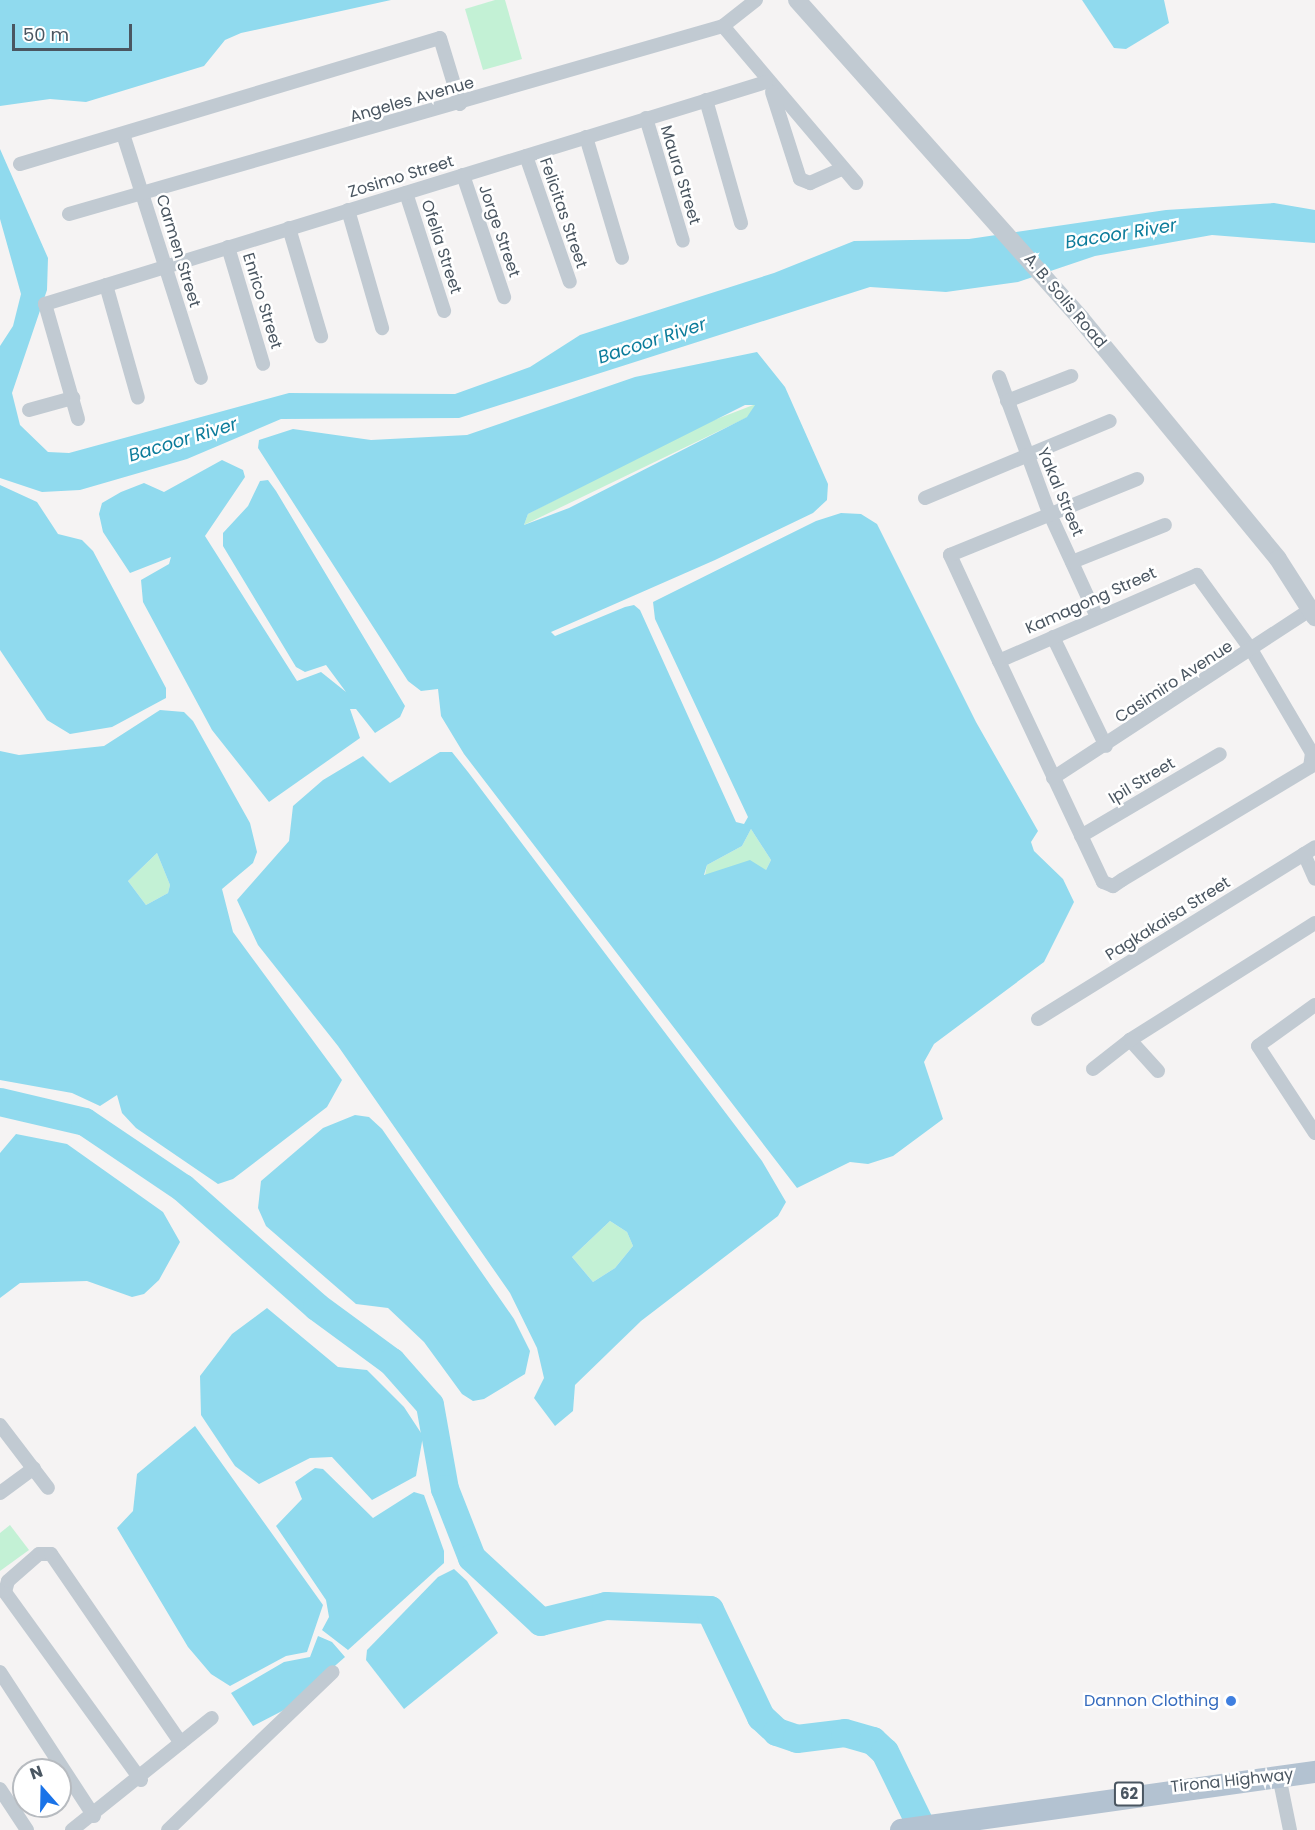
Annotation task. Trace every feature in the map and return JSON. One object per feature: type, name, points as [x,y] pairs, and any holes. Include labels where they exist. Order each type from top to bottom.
[{"type":"main road","name":"Tirona Highway","points":[[907,1829],[1315,1772]]},
{"type":"street","name":"Angeles Avenue","points":[[69,214],[460,104],[723,26],[756,0]]},
{"type":"street","name":"A. B. Solis Road","points":[[796,0],[992,215],[1059,294],[1278,559],[1313,613]]},
{"type":"street","points":[[723,26],[768,85],[856,183]]},
{"type":"street","points":[[20,164],[440,38],[460,104]]},
{"type":"street","points":[[768,85],[800,179],[810,183],[843,168]]},
{"type":"street","name":"Zosimo Street","points":[[73,398],[45,304],[646,118],[768,85]]},
{"type":"street","points":[[706,100],[741,223]]},
{"type":"street","name":"Maura Street","points":[[646,118],[683,241]]},
{"type":"street","name":"Carmen Street","points":[[123,134],[201,378]]},
{"type":"street","points":[[586,137],[622,258]]},
{"type":"street","name":"Felicitas Street","points":[[526,156],[570,282]]},
{"type":"street","name":"Jorge Street","points":[[463,175],[504,297]]},
{"type":"street","name":"Ofelia Street","points":[[406,193],[444,311]]},
{"type":"street","points":[[348,210],[382,328]]},
{"type":"street","points":[[289,228],[321,336]]},
{"type":"street","name":"Enrico Street","points":[[228,247],[263,364]]},
{"type":"street","points":[[106,285],[138,398]]},
{"type":"street","points":[[1007,401],[1071,376]]},
{"type":"street","name":"Yakal Street","points":[[999,377],[1025,453],[1048,510],[1097,617]]},
{"type":"street","points":[[29,410],[73,398],[78,419]]},
{"type":"street","points":[[925,498],[1025,453],[1110,421]]},
{"type":"street","points":[[1137,478],[1048,510],[951,555],[1103,882],[1113,886],[1310,767],[1311,753],[1252,651]]},
{"type":"street","points":[[1072,562],[1165,525]]},
{"type":"street","name":"Kamagong Street","points":[[999,661],[1197,575],[1252,651]]},
{"type":"street","name":"Casimiro Avenue","points":[[1053,778],[1313,613]]},
{"type":"street","points":[[1053,637],[1106,746]]},
{"type":"street","name":"Ipil Street","points":[[1081,836],[1220,754]]},
{"type":"street","points":[[1310,851],[1315,879]]},
{"type":"street","name":"Pagkakaisa Street","points":[[1038,1020],[1310,851]]},
{"type":"street","points":[[1093,1069],[1130,1040],[1315,923]]},
{"type":"street","points":[[1315,1005],[1258,1046],[1315,1133]]},
{"type":"street","points":[[1130,1040],[1158,1071]]},
{"type":"street","points":[[0,1425],[48,1488]]},
{"type":"street","points":[[0,1493],[34,1468]]},
{"type":"street","points":[[141,1780],[5,1592],[8,1581],[39,1554],[51,1554],[181,1743]]},
{"type":"street","points":[[0,1672],[94,1816]]},
{"type":"street","points":[[168,1830],[333,1672]]},
{"type":"street","points":[[72,1830],[141,1780],[212,1718]]},
{"type":"street","points":[[1279,1776],[1290,1830]]},
{"type":"street","points":[[0,1789],[27,1830]]},
{"type":"green space","points":[[495,0],[505,0],[522,59],[483,70],[465,9]]},
{"type":"green space","points":[[756,404],[748,417],[524,525],[528,514],[543,506],[701,425]]},
{"type":"green space","points":[[751,829],[771,860],[766,870],[705,875],[707,865],[742,846]]},
{"type":"green space","points":[[157,853],[170,885],[168,893],[146,905],[128,881]]},
{"type":"green space","points":[[610,1221],[627,1232],[633,1246],[615,1268],[593,1282],[572,1257]]},
{"type":"green space","points":[[10,1525],[29,1550],[0,1571],[0,1533]]},
{"type":"water","points":[[0,0],[391,0],[241,33],[225,40],[204,66],[86,102],[50,99],[0,106]]},
{"type":"water","points":[[1082,0],[1164,0],[1169,23],[1126,49],[1114,48]]},
{"type":"water","name":"Bacoor River","points":[[0,149],[48,258],[47,290],[12,393],[20,425],[48,452],[69,453],[289,393],[455,394],[530,367],[580,335],[774,273],[854,241],[969,239],[1166,210],[1274,203],[1315,210],[1315,243],[1212,235],[1095,256],[1018,282],[946,292],[870,287],[459,418],[281,419],[187,459],[80,490],[42,492],[0,478],[0,346],[13,326],[21,294],[0,219]]},
{"type":"water","points":[[757,352],[785,387],[828,484],[827,500],[813,513],[715,560],[551,632],[555,636],[625,607],[634,605],[640,610],[736,822],[744,824],[748,817],[655,619],[653,602],[816,521],[841,513],[861,514],[877,524],[976,722],[1038,831],[1031,842],[1034,851],[1063,879],[1074,902],[1044,962],[934,1044],[924,1062],[943,1119],[893,1156],[868,1164],[850,1162],[797,1188],[464,754],[441,716],[438,689],[421,691],[408,681],[258,448],[259,440],[293,429],[371,440],[467,435],[635,377]],"holes":[[[745,405],[755,405],[747,417],[569,508],[524,525],[528,514]],[[751,829],[771,860],[766,870],[750,860],[704,875],[707,865],[742,846]]]},
{"type":"water","points":[[222,460],[243,470],[245,477],[205,536],[297,681],[321,672],[346,692],[326,665],[305,672],[296,667],[223,546],[223,533],[248,506],[260,481],[268,480],[276,491],[405,706],[400,717],[375,733],[356,709],[350,709],[360,738],[269,802],[212,730],[143,602],[141,580],[169,564],[171,557],[130,573],[103,532],[99,514],[102,503],[121,492],[144,483],[164,492]]},
{"type":"water","points":[[0,485],[37,502],[58,534],[82,540],[93,551],[166,688],[166,698],[112,727],[70,734],[47,720],[0,650]]},
{"type":"water","points":[[160,710],[184,712],[193,721],[250,823],[257,852],[253,863],[222,889],[233,932],[342,1080],[327,1107],[233,1179],[218,1184],[136,1128],[122,1113],[117,1095],[100,1106],[72,1093],[0,1080],[0,751],[19,755],[104,746]],"holes":[[[157,853],[170,885],[168,893],[146,905],[128,881]]]},
{"type":"water","points":[[440,752],[452,752],[762,1161],[786,1202],[778,1216],[641,1321],[575,1385],[573,1411],[555,1426],[534,1398],[544,1378],[537,1348],[510,1293],[338,1046],[258,945],[237,900],[289,841],[293,806],[323,780],[363,756],[390,783]],"holes":[[[610,1221],[627,1232],[633,1246],[615,1268],[593,1282],[572,1257]]]},
{"type":"water","points":[[355,1115],[369,1117],[382,1129],[514,1319],[530,1351],[525,1374],[484,1399],[473,1401],[462,1394],[424,1342],[388,1308],[356,1304],[266,1226],[258,1208],[261,1181],[323,1128]]},
{"type":"water","points":[[16,1134],[67,1144],[163,1212],[180,1242],[159,1280],[144,1294],[132,1297],[87,1281],[20,1283],[0,1298],[0,1153]]},
{"type":"water","points":[[267,1308],[338,1367],[367,1370],[404,1407],[423,1436],[416,1476],[372,1500],[332,1457],[310,1458],[259,1484],[235,1466],[201,1415],[200,1376],[232,1334]]},
{"type":"water","points":[[195,1426],[323,1605],[307,1652],[286,1656],[230,1686],[211,1674],[188,1647],[117,1528],[133,1511],[137,1474]]},
{"type":"water","points":[[315,1468],[323,1469],[373,1518],[414,1492],[424,1495],[444,1551],[444,1563],[348,1650],[322,1630],[329,1617],[326,1600],[276,1526],[302,1499],[295,1482]]},
{"type":"water","points":[[454,1569],[467,1581],[498,1633],[404,1709],[366,1660],[367,1650],[438,1577]]},
{"type":"water","points":[[318,1636],[332,1642],[345,1657],[286,1709],[253,1726],[231,1693],[284,1662],[310,1657]]},
{"type":"waterway","points":[[0,1102],[85,1122],[183,1188],[317,1307],[392,1362],[430,1405],[445,1489],[472,1558],[541,1622],[606,1606],[710,1610],[761,1717],[777,1732],[797,1739],[845,1733],[873,1741],[885,1752],[923,1830]]},
{"type":"place","name":"Dannon Clothing","points":[[1231,1701]]}]
